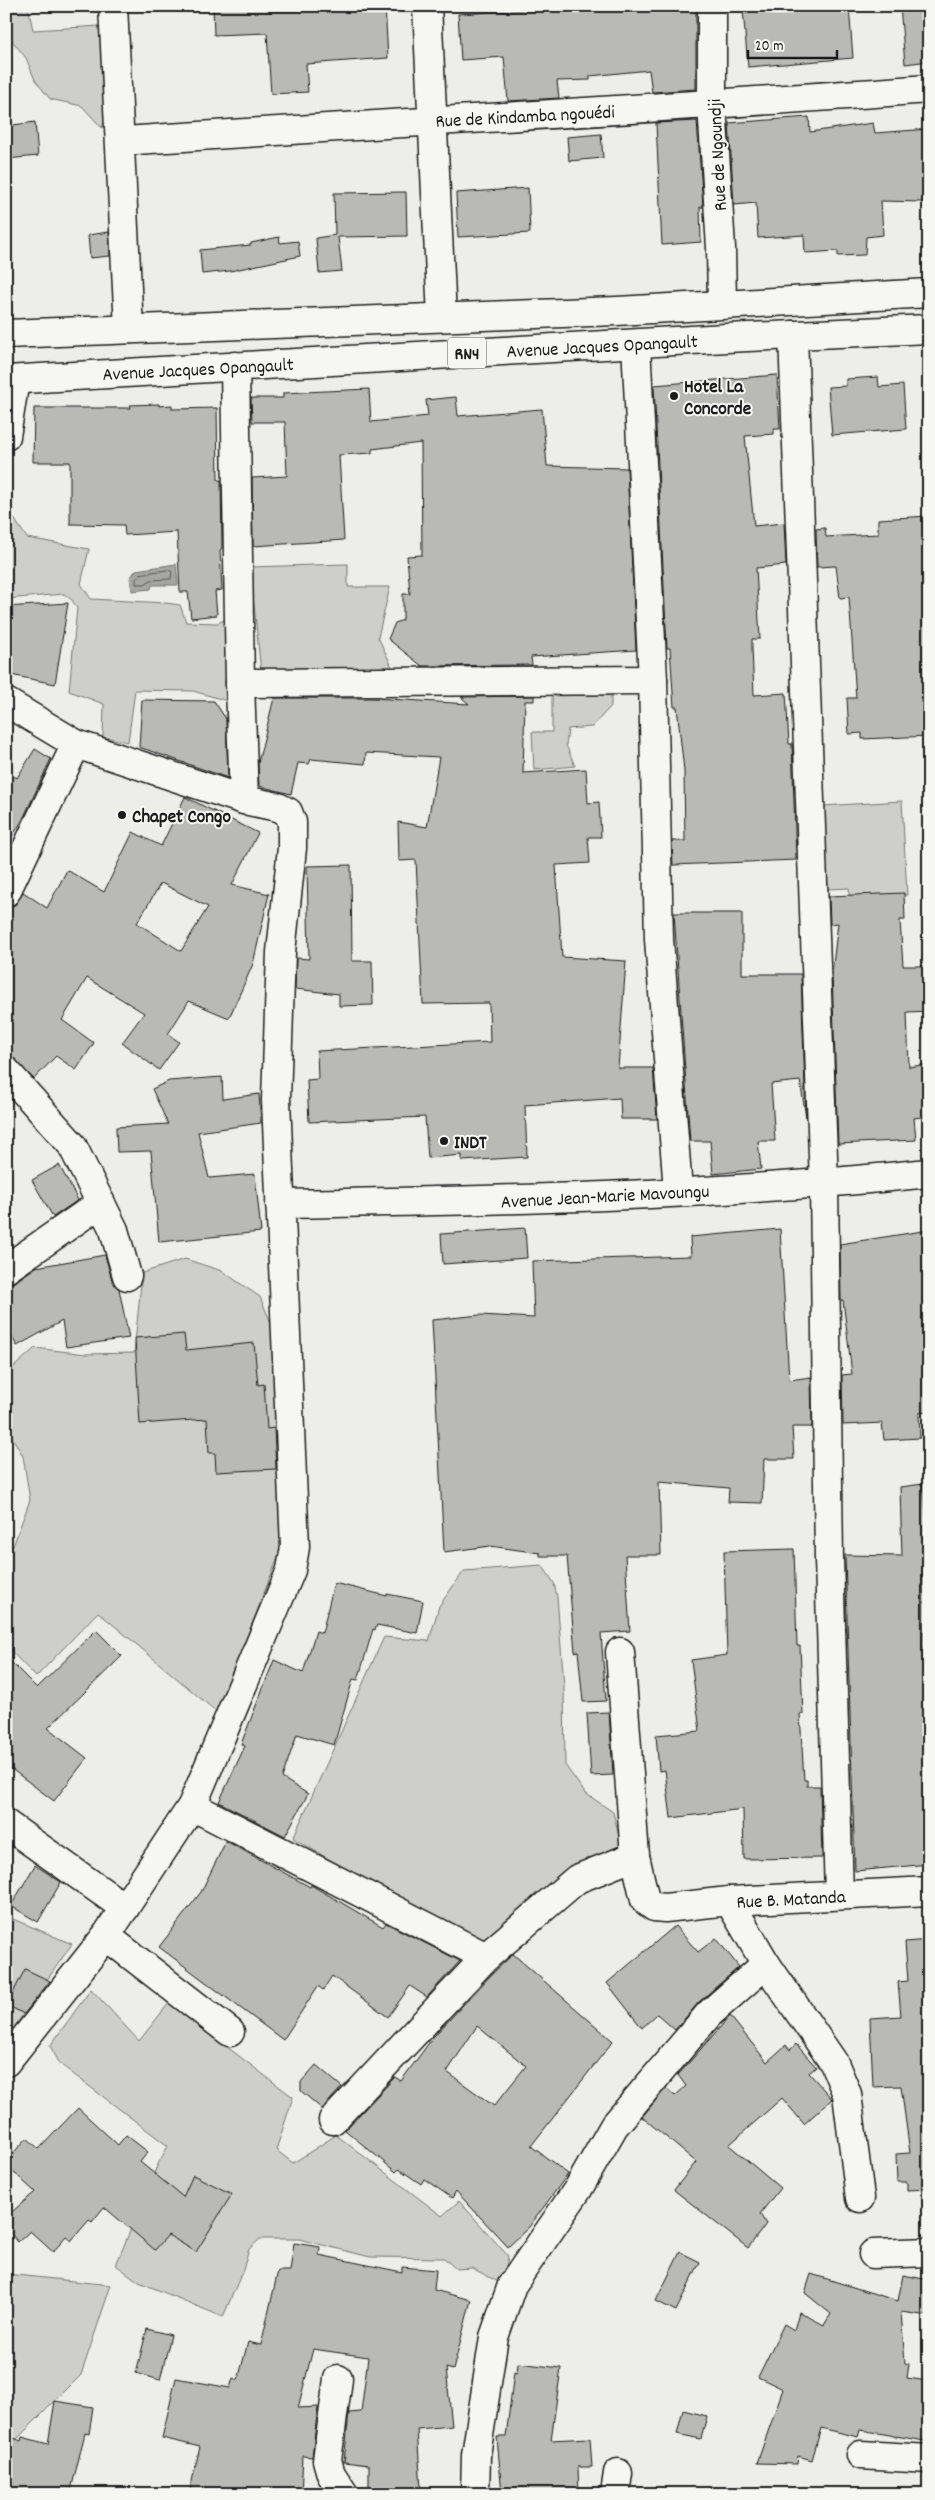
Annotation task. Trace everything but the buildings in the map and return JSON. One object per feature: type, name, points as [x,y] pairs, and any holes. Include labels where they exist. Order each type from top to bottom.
[{"type":"main road","points":[[113,6],[129,329]]},
{"type":"main road","points":[[427,6],[442,317]]},
{"type":"main road","name":"Rue de Ngoundji","points":[[712,6],[712,106],[721,248],[722,304]]},
{"type":"main road","name":"Rue de Kindamba ngouédi","points":[[121,140],[431,120],[712,106],[929,90]]},
{"type":"main road","name":"Avenue Jacques Opangault","points":[[6,334],[617,311],[929,293]]},
{"type":"main road","name":"Avenue Jacques Opangault","points":[[11,380],[793,335],[929,329]]},
{"type":"main road","points":[[793,335],[824,1184],[829,1559],[839,1895]]},
{"type":"main road","points":[[636,344],[653,680],[659,939],[678,1191]]},
{"type":"main road","points":[[235,366],[240,683],[244,800]]},
{"type":"main road","points":[[6,436],[11,380]]},
{"type":"main road","points":[[240,683],[653,680]]},
{"type":"main road","points":[[6,702],[76,744],[244,800],[278,807],[288,812],[292,822],[292,848],[281,952],[276,1090],[294,1547],[291,1570],[192,1806],[106,1936],[6,2062]]},
{"type":"main road","points":[[6,892],[76,744]]},
{"type":"main road","points":[[6,1071],[72,1145],[114,1230],[127,1276]]},
{"type":"main road","name":"Avenue Jean-Marie Mavoungu","points":[[280,1204],[467,1202],[824,1184],[929,1172]]},
{"type":"main road","points":[[6,1269],[101,1203]]},
{"type":"main road","points":[[333,2120],[486,1957],[577,1879],[635,1856],[620,1652]]},
{"type":"main road","points":[[192,1806],[486,1957]]},
{"type":"main road","points":[[6,1824],[125,1908]]},
{"type":"main road","name":"Rue B. Matanda","points":[[635,1856],[645,1900],[654,1907],[729,1901],[929,1891]]},
{"type":"main road","points":[[729,1901],[766,1964],[834,2063],[847,2094],[860,2198]]},
{"type":"main road","points":[[106,1936],[230,2032]]},
{"type":"main road","points":[[475,2494],[476,2455],[494,2337],[512,2286],[578,2189],[614,2126],[709,2014],[766,1964]]},
{"type":"main road","points":[[873,2254],[929,2252]]},
{"type":"main road","points":[[338,2379],[327,2460],[331,2474],[344,2494]]},
{"type":"main road","points":[[861,2455],[929,2459]]},
{"type":"shaded area","points":[[6,6],[28,6],[33,30],[101,26],[107,114],[102,128],[82,106],[50,99],[35,80],[26,58],[6,33]]},
{"type":"shaded area","points":[[9,511],[27,538],[89,549],[81,584],[91,599],[180,605],[186,622],[218,623],[233,615],[231,702],[193,691],[135,690],[128,742],[103,737],[104,704],[69,691],[77,608],[72,600],[64,594],[6,599],[6,531]]},
{"type":"shaded area","points":[[348,564],[348,587],[390,587],[378,637],[394,671],[261,672],[250,567]]},
{"type":"shaded area","points":[[611,685],[611,706],[592,727],[568,729],[566,745],[575,766],[534,770],[532,732],[552,732],[552,688]]},
{"type":"shaded area","points":[[902,801],[907,895],[850,898],[849,888],[828,889],[823,806]]},
{"type":"shaded area","points":[[185,1259],[222,1271],[260,1297],[271,1323],[281,1549],[218,1713],[98,1612],[36,1677],[6,1646],[6,1550],[13,1546],[30,1500],[23,1456],[6,1427],[6,1374],[35,1348],[86,1354],[134,1353],[142,1273]]},
{"type":"shaded area","points":[[542,1565],[554,1583],[557,1597],[564,1685],[565,1765],[585,1793],[613,1812],[622,1848],[478,1947],[293,1838],[384,1637],[429,1641],[439,1606],[464,1571]]},
{"type":"shaded area","points":[[6,1916],[72,1944],[6,2039]]},
{"type":"shaded area","points":[[91,1989],[139,2041],[169,2003],[293,2097],[276,2150],[293,2163],[336,2135],[442,2216],[459,2201],[508,2256],[504,2285],[472,2268],[456,2269],[444,2258],[370,2257],[299,2239],[260,2239],[249,2249],[243,2270],[223,2317],[139,2282],[116,2265],[157,2166],[168,2146],[60,2064],[50,2046]]},
{"type":"shaded area","points":[[6,2274],[111,2285],[81,2375],[6,2450]]},
{"type":"water","points":[[176,564],[178,585],[152,585],[151,589],[132,591],[130,578],[136,570]]},
{"type":"place","name":"Hotel La Concorde","points":[[674,396]]},
{"type":"place","name":"Chapet Congo","points":[[122,815]]},
{"type":"place","name":"INDT","points":[[444,1141]]}]
